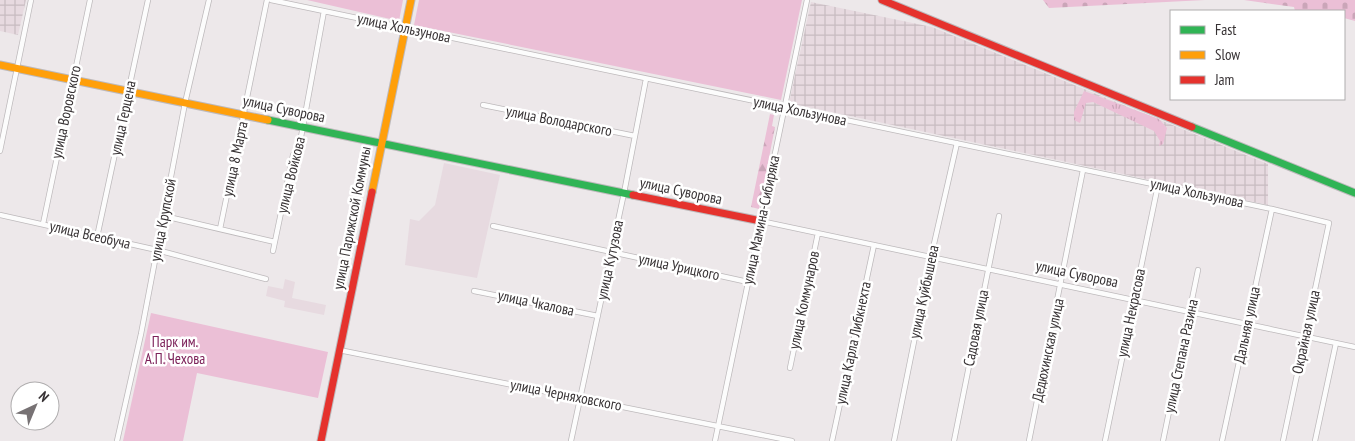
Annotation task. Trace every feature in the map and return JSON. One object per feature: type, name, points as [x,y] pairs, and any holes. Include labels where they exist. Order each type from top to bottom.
[{"type":"main road","name":"улица Парижской Коммуны","points":[[320,441],[411,0]]},
{"type":"main road","points":[[882,0],[903,6],[960,33],[1355,194]]},
{"type":"main road","name":"улица Суворова","points":[[0,65],[761,221]]},
{"type":"street","points":[[0,151],[31,0]]},
{"type":"street","name":"улица Воровского","points":[[42,224],[90,0]]},
{"type":"street","name":"улица Герцена","points":[[97,237],[148,0]]},
{"type":"street","name":"улица Крупской","points":[[117,441],[164,216],[185,103],[209,0]]},
{"type":"street","name":"улица Хользунова","points":[[269,0],[1158,185],[1329,223]]},
{"type":"street","name":"улица 8 Марта","points":[[220,229],[269,0]]},
{"type":"street","name":"улица Мамина-Сибиряка","points":[[715,441],[808,0]]},
{"type":"street","name":"улица Войкова","points":[[273,251],[293,154],[299,148],[324,11]]},
{"type":"street","name":"улица Кутузова","points":[[571,441],[612,252],[646,79]]},
{"type":"street","name":"улица Володарского","points":[[483,105],[635,136]]},
{"type":"street","name":"улица Куйбышева","points":[[894,441],[931,257],[957,143]]},
{"type":"street","name":"Дедюхинская улица","points":[[1029,441],[1062,285],[1083,170]]},
{"type":"street","name":"улица Некрасова","points":[[1105,441],[1158,185]]},
{"type":"street","name":"Дальняя улица","points":[[1222,441],[1272,209]]},
{"type":"street","name":"улица Всеобуча","points":[[0,215],[157,250],[266,279]]},
{"type":"street","points":[[164,216],[275,242]]},
{"type":"street","name":"Садовая улица","points":[[954,441],[999,216]]},
{"type":"street","name":"улица Суворова","points":[[761,221],[1355,347]]},
{"type":"street","name":"Окрайная улица","points":[[1283,441],[1329,223]]},
{"type":"street","name":"улица Урицкого","points":[[493,226],[748,282]]},
{"type":"street","name":"улица Коммунаров","points":[[790,368],[818,233]]},
{"type":"street","name":"улица Карла Либкнехта","points":[[832,441],[874,245]]},
{"type":"street","name":"улица Степана Разина","points":[[1163,441],[1198,270]]},
{"type":"street","name":"улица Чкалова","points":[[474,291],[598,316]]},
{"type":"street","points":[[1315,441],[1336,343]]},
{"type":"street","name":"улица Черняховского","points":[[339,350],[792,441]]},
{"type":"shaded area","points":[[0,0],[26,0],[18,35],[0,31]]},
{"type":"shaded area","points":[[811,2],[932,27],[1268,164],[1268,205],[789,103]]},
{"type":"shaded area","points":[[444,163],[500,175],[477,278],[405,265],[410,219],[419,221],[435,205]]},
{"type":"shaded area","points":[[285,279],[295,282],[292,298],[326,305],[324,315],[284,307],[285,301],[266,296],[268,286],[283,289]]},
{"type":"green space","points":[[307,0],[403,0],[399,21]]},
{"type":"green space","points":[[419,0],[802,0],[781,100],[414,25]]},
{"type":"green space","points":[[1043,0],[1205,0],[1049,8]]},
{"type":"green space","points":[[1244,0],[1355,0],[1355,21],[1345,18],[1345,10],[1295,10],[1294,7]]},
{"type":"green space","points":[[1084,91],[1159,119],[1167,128],[1163,144],[1159,146],[1160,141],[1154,131],[1093,102],[1086,103],[1080,123],[1074,120],[1074,112]]},
{"type":"green space","points":[[770,114],[774,115],[772,126],[775,127],[759,209],[751,207]]},
{"type":"green space","name":"Парк им. А.П. Чехова","points":[[151,313],[328,352],[318,398],[197,373],[183,441],[123,441]]},
{"type":"traffic: fast","points":[[268,120],[633,195]]},
{"type":"traffic: fast","points":[[1192,127],[1355,193]]},
{"type":"traffic: slow","points":[[372,192],[411,0]]},
{"type":"traffic: slow","points":[[0,65],[268,120]]},
{"type":"traffic: jam","points":[[882,0],[1192,127]]},
{"type":"traffic: jam","points":[[321,441],[372,192]]},
{"type":"traffic: jam","points":[[633,195],[761,221]]}]
